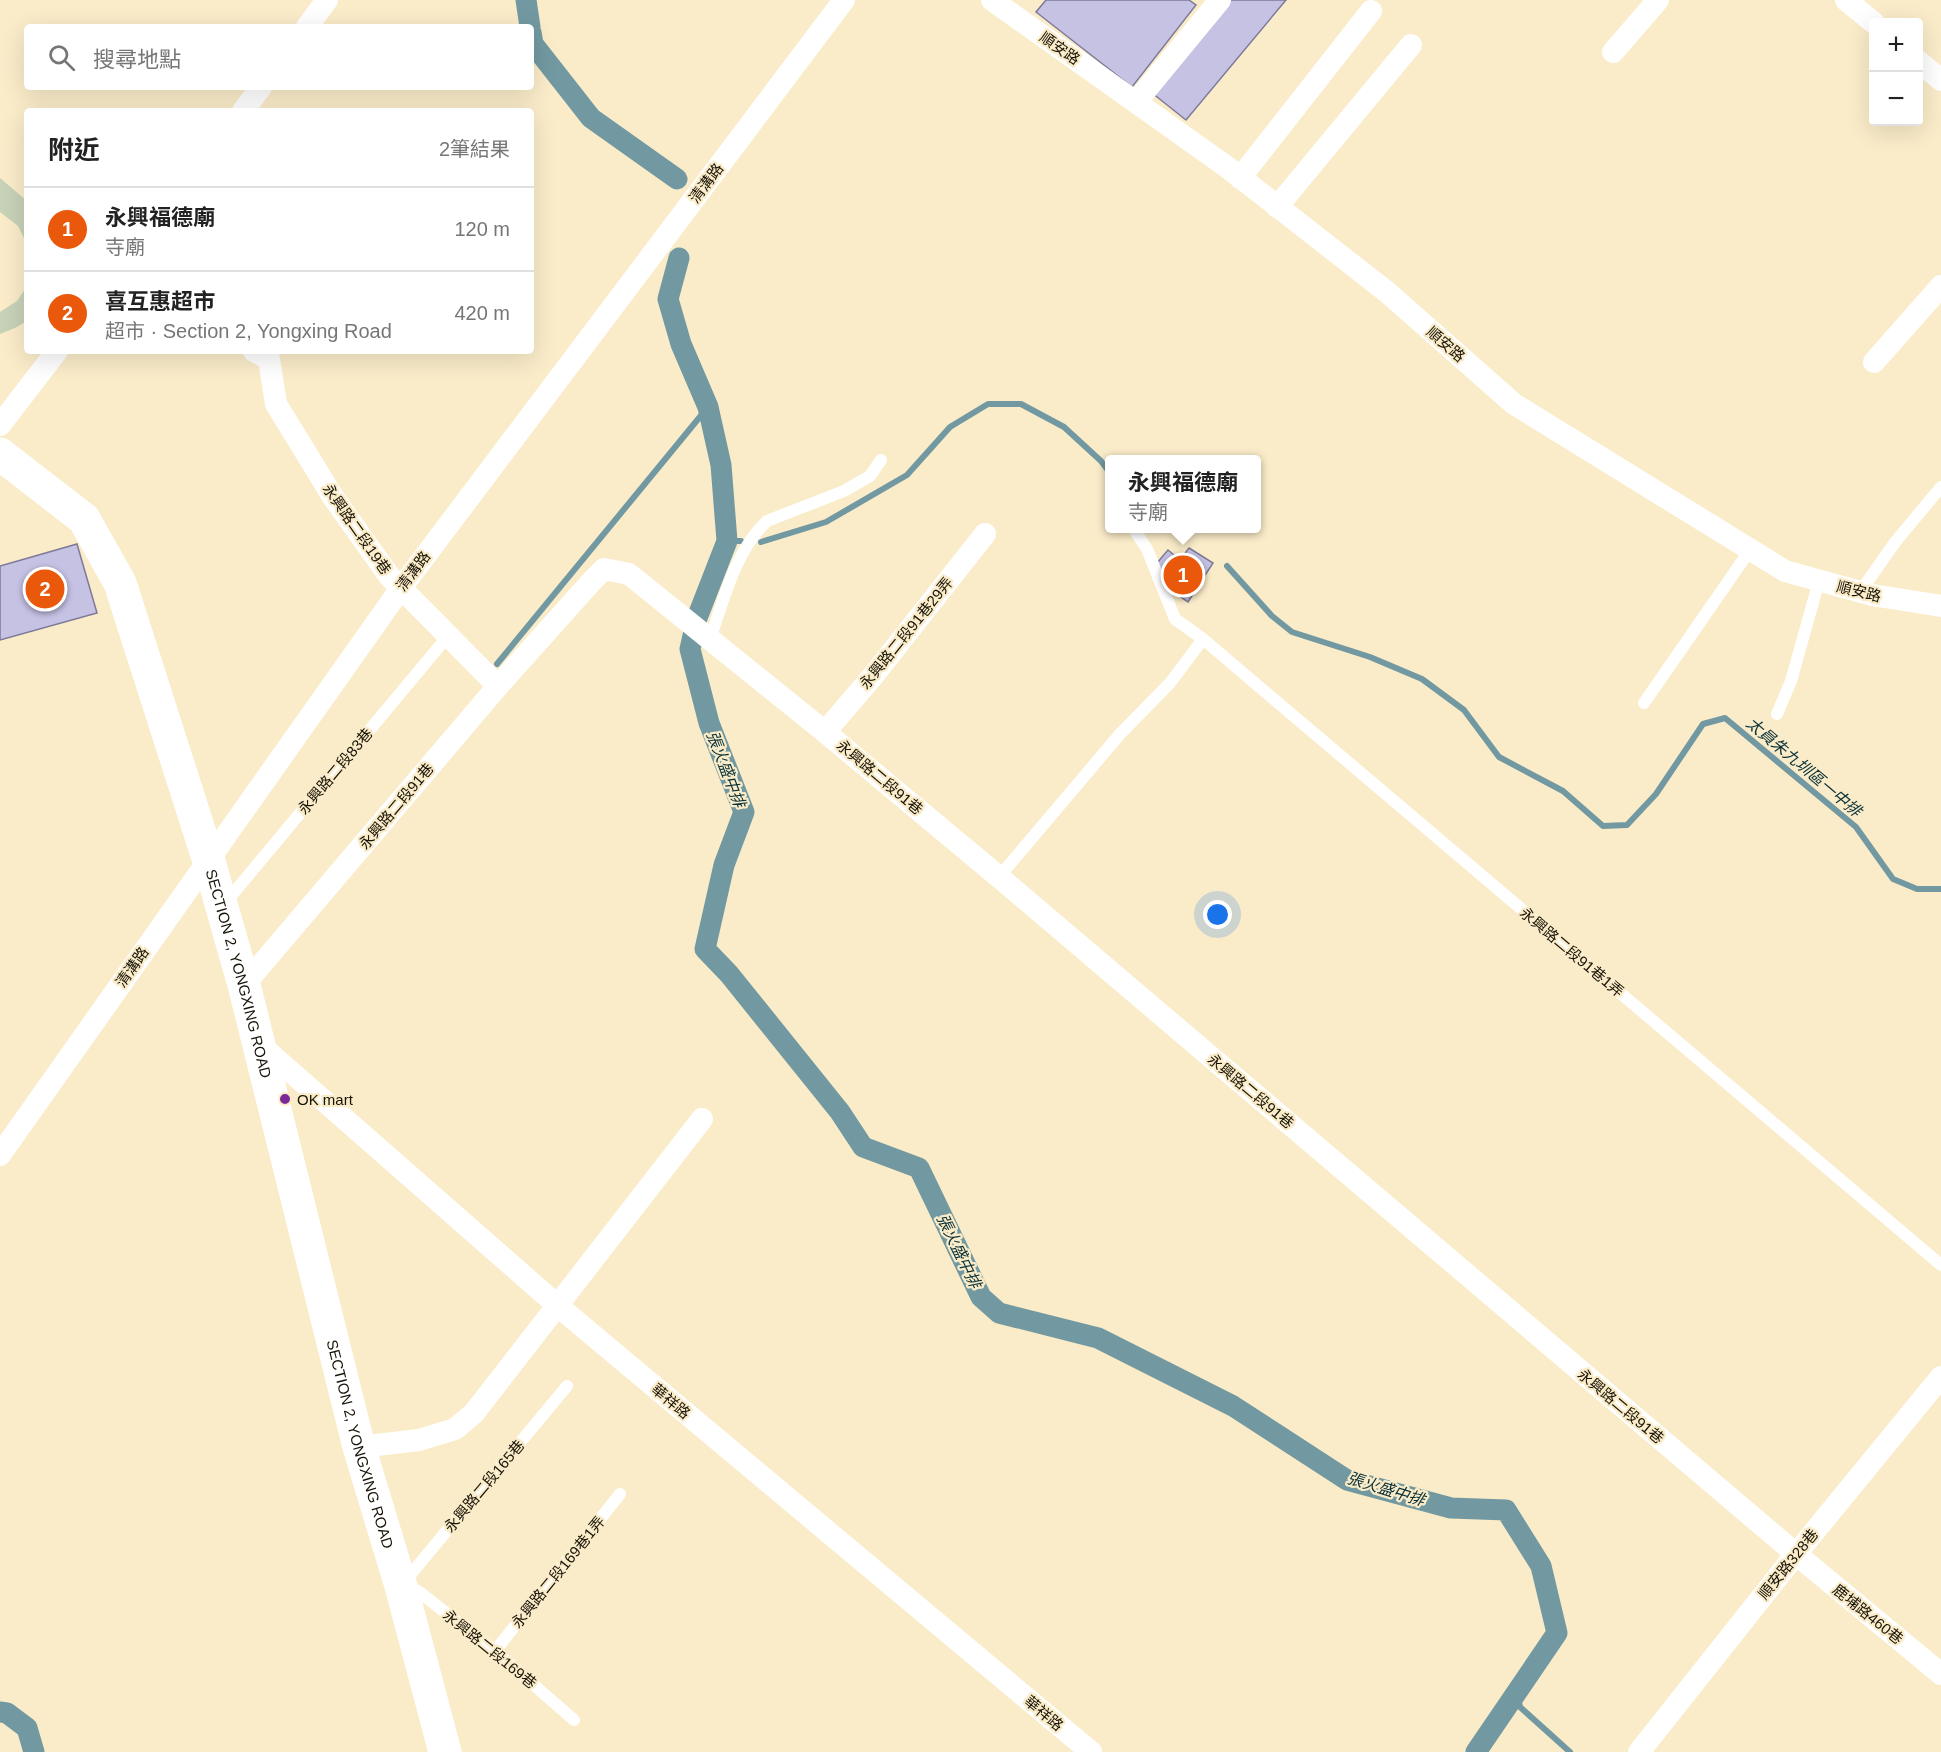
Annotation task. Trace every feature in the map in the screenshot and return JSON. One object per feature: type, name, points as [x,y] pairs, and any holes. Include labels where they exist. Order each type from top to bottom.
[{"type":"street","points":[[309,24],[327,0]]},
{"type":"street","name":"清溝路","points":[[0,1155],[400,588],[844,0]]},
{"type":"street","name":"順安路","points":[[992,0],[1240,178],[1386,292],[1514,404],[1785,571],[1860,592],[1941,606]]},
{"type":"street","points":[[1136,102],[1220,0]]},
{"type":"street","points":[[1613,52],[1659,0]]},
{"type":"street","points":[[1846,0],[1869,19]]},
{"type":"street","points":[[1240,178],[1371,11]]},
{"type":"street","points":[[1277,207],[1411,45]]},
{"type":"street","points":[[1923,65],[1941,80]]},
{"type":"street","points":[[245,108],[259,90]]},
{"type":"street","points":[[1874,362],[1941,286]]},
{"type":"street","points":[[0,425],[55,354]]},
{"type":"street","name":"永興路二段19巷","points":[[260,354],[269,359],[276,404],[321,479],[383,568],[498,686]]},
{"type":"street","name":"SECTION 2, YONGXING ROAD","points":[[0,454],[84,519],[120,583],[208,858],[244,985],[359,1447],[401,1586],[445,1752]]},
{"type":"street","name":"永興路二段91巷29弄","points":[[825,732],[873,676],[985,534]]},
{"type":"street","name":"永興路二段91巷","points":[[244,985],[498,686],[604,569],[629,574],[825,732],[999,877],[1796,1554]]},
{"type":"street","name":"華祥路","points":[[258,1042],[558,1306],[1091,1752]]},
{"type":"street","points":[[359,1447],[419,1440],[455,1429],[474,1413],[702,1119]]},
{"type":"street","name":"順安路328巷","points":[[1639,1752],[1796,1554],[1941,1377]]},
{"type":"street","name":"鹿埔路460巷","points":[[1796,1554],[1941,1674]]},
{"type":"lane","points":[[700,631],[742,556],[767,521],[844,491],[870,476],[881,460]]},
{"type":"lane","points":[[1860,592],[1896,541],[1941,487]]},
{"type":"lane","name":"永興路二段91巷1弄","points":[[1136,533],[1147,549],[1175,619],[1203,639],[1941,1265]]},
{"type":"lane","points":[[1644,703],[1750,550]]},
{"type":"lane","points":[[1777,714],[1791,681],[1820,581]]},
{"type":"lane","name":"永興路二段83巷","points":[[222,907],[448,636]]},
{"type":"lane","points":[[999,877],[1120,734],[1170,682],[1203,639]]},
{"type":"lane","name":"永興路二段165巷","points":[[401,1586],[567,1386]]},
{"type":"lane","name":"永興路二段169巷1弄","points":[[495,1651],[620,1494]]},
{"type":"lane","name":"永興路二段169巷","points":[[401,1586],[418,1591],[495,1651],[574,1720]]},
{"type":"green space","points":[[0,178],[24,198],[24,238],[18,226],[0,212]]},
{"type":"green space","points":[[24,290],[24,323],[0,334],[0,312],[17,301]]},
{"type":"building","points":[[1046,0],[1189,0],[1196,5],[1132,87],[1036,12]]},
{"type":"building","points":[[1229,0],[1286,0],[1186,120],[1152,93]]},
{"type":"building","points":[[77,544],[97,613],[0,640],[0,566]]},
{"type":"building","points":[[1189,548],[1213,563],[1188,602],[1165,586],[1157,563],[1168,550],[1180,560]]},
{"type":"waterway","points":[[526,0],[530,24]]},
{"type":"waterway","points":[[534,45],[591,118],[677,179]]},
{"type":"waterway","name":"張火盛中排","points":[[679,258],[668,299],[681,344],[708,407],[721,465],[727,541],[697,618],[690,649],[709,723],[744,812],[724,865],[705,949],[729,974],[840,1112],[863,1147],[919,1168],[981,1297],[999,1313],[1098,1338],[1233,1406],[1347,1480],[1451,1508],[1506,1510],[1541,1566],[1557,1633],[1476,1752]]},
{"type":"waterway","name":"太員朱九圳區一中排","points":[[761,542],[826,522],[907,475],[950,427],[988,404],[1021,404],[1064,427],[1105,466]]},
{"type":"waterway","points":[[497,664],[708,407]]},
{"type":"waterway","name":"太員朱九圳區一中排","points":[[727,541],[741,541]]},
{"type":"waterway","name":"太員朱九圳區一中排","points":[[1227,566],[1272,616],[1292,632],[1370,657],[1422,679],[1464,710],[1499,757],[1563,791],[1603,826],[1627,825],[1656,794],[1703,724],[1725,718],[1856,827],[1893,879],[1917,889],[1941,889]]},
{"type":"waterway","points":[[1517,1692],[1520,1707],[1570,1752]]},
{"type":"waterway","points":[[0,1712],[7,1713],[27,1728],[34,1752]]},
{"type":"place","name":"永興福德廟","points":[[1183,575]]},
{"type":"place","name":"喜互惠超市","points":[[45,589]]},
{"type":"place","name":"OK mart","points":[[285,1099]]}]
